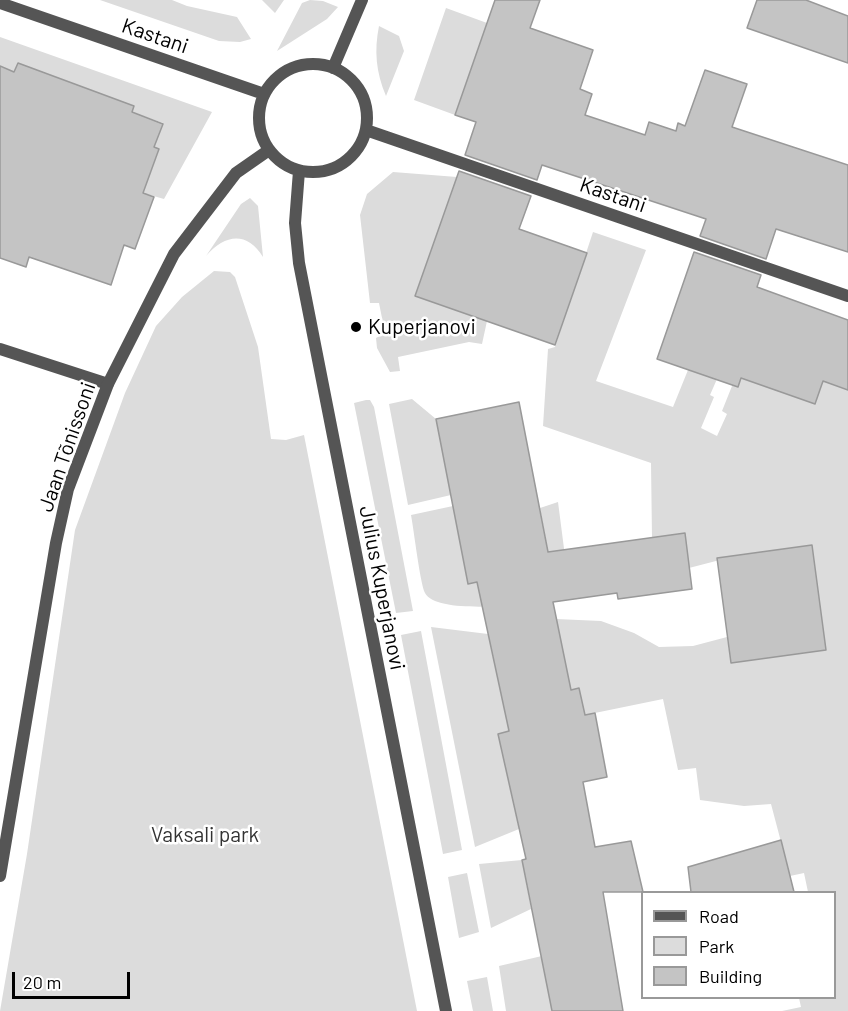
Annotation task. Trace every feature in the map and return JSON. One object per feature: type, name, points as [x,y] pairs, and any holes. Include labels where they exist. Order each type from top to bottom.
[{"type":"street","points":[[333,68],[362,0]]},
{"type":"street","name":"Kastani","points":[[0,3],[264,94]]},
{"type":"street","points":[[321,64],[333,68],[349,78],[362,94],[367,110],[366,130],[361,145],[350,158],[334,169],[315,173],[299,171],[279,161],[269,150],[258,118],[264,94],[276,78],[299,66],[321,64]]},
{"type":"street","name":"Kastani","points":[[366,130],[848,296]]},
{"type":"street","name":"Jaan Tõnissoni","points":[[0,876],[3,837],[56,543],[68,489],[108,384],[174,254],[236,173],[269,150]]},
{"type":"street","name":"Julius Kuperjanovi","points":[[299,171],[295,223],[298,263],[446,1011]]},
{"type":"street","points":[[0,349],[108,384]]},
{"type":"green space","points":[[100,0],[172,0],[187,6],[237,17],[251,39],[240,42],[219,41]]},
{"type":"green space","points":[[262,0],[284,0],[275,13]]},
{"type":"green space","points":[[310,0],[323,1],[338,7],[327,19],[277,51],[302,3]]},
{"type":"green space","points":[[446,8],[487,23],[455,115],[414,100]]},
{"type":"green space","points":[[379,26],[399,36],[404,51],[386,96],[377,61]]},
{"type":"green space","points":[[0,37],[212,112],[164,199],[143,193],[159,150],[154,147],[163,123],[132,112],[134,106],[18,63],[14,72],[0,66]]},
{"type":"green space","points":[[393,172],[457,177],[415,296],[487,321],[482,344],[469,342],[398,357],[400,371],[390,372],[377,348],[376,338],[385,333],[379,303],[370,303],[360,215],[367,194]]},
{"type":"green space","points":[[250,198],[258,206],[263,257],[257,249],[243,239],[221,243],[206,256],[241,204]]},
{"type":"green space","points":[[593,232],[646,250],[596,381],[673,407],[688,370],[717,379],[710,395],[714,397],[701,428],[717,436],[727,414],[722,411],[738,371],[815,404],[823,381],[848,390],[848,1011],[782,1011],[801,1007],[799,999],[836,999],[836,891],[808,891],[804,873],[790,876],[771,804],[744,806],[700,800],[696,768],[678,770],[663,699],[585,715],[579,689],[557,693],[556,619],[601,621],[634,633],[659,647],[693,646],[727,637],[731,663],[826,650],[739,555],[689,568],[652,538],[651,463],[543,426],[548,349],[555,347]]},
{"type":"green space","name":"Vaksali park","points":[[214,271],[230,272],[235,277],[258,347],[271,439],[286,440],[304,435],[417,1011],[0,1011],[27,854],[75,530],[125,393],[156,326],[182,297]]},
{"type":"green space","points":[[412,399],[436,419],[451,495],[408,505],[389,404]]},
{"type":"green space","points":[[370,400],[374,407],[413,611],[396,613],[354,403]]},
{"type":"green space","points":[[558,502],[566,564],[551,567],[540,508]]},
{"type":"green space","points":[[453,506],[540,569],[546,603],[462,606],[433,600],[425,593],[411,515]]},
{"type":"green space","points":[[431,627],[488,634],[509,731],[498,734],[519,829],[475,847]]},
{"type":"green space","points":[[421,631],[462,850],[443,854],[401,635]]},
{"type":"green space","points":[[522,860],[531,909],[491,928],[479,864]]},
{"type":"green space","points":[[467,873],[479,932],[459,938],[448,877]]},
{"type":"green space","points":[[542,956],[552,1011],[506,1011],[499,966]]},
{"type":"green space","points":[[487,977],[493,1011],[473,1011],[467,981]]},
{"type":"building","points":[[495,0],[540,0],[530,28],[593,50],[580,89],[592,94],[585,115],[645,135],[649,122],[676,131],[678,123],[685,126],[705,70],[747,84],[732,127],[848,165],[848,252],[776,229],[766,259],[700,236],[706,219],[542,165],[537,180],[465,155],[476,122],[455,115]]},
{"type":"building","points":[[757,0],[806,0],[848,16],[848,63],[747,28]]},
{"type":"building","points":[[18,63],[134,106],[132,112],[163,124],[154,147],[159,149],[143,193],[154,197],[135,249],[124,245],[111,285],[29,257],[26,267],[0,258],[0,66],[14,72]]},
{"type":"building","points":[[459,171],[531,196],[519,229],[587,253],[555,345],[415,296]]},
{"type":"building","points":[[694,252],[761,275],[757,287],[848,320],[848,390],[823,381],[815,404],[741,378],[738,387],[657,359]]},
{"type":"building","points":[[519,402],[548,552],[685,533],[692,589],[618,599],[617,593],[553,602],[571,690],[579,688],[585,715],[595,713],[607,777],[583,782],[595,847],[631,841],[643,891],[603,892],[623,1011],[552,1011],[522,860],[526,859],[498,734],[509,731],[477,582],[468,584],[436,419]]},
{"type":"building","points":[[812,545],[826,650],[731,663],[717,558]]},
{"type":"building","points":[[781,840],[794,891],[691,891],[688,867]]},
{"type":"place","name":"Kuperjanovi","points":[[356,327]]}]
